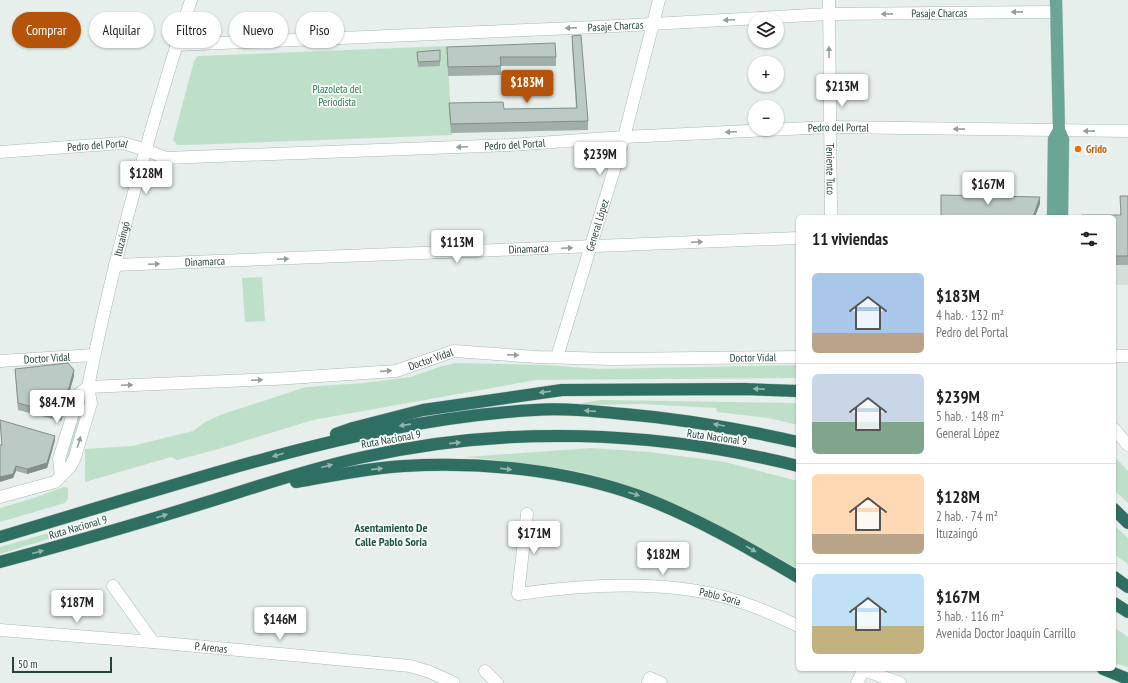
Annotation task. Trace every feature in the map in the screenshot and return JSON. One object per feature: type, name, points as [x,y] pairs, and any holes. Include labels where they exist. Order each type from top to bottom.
[{"type":"highway","points":[[299,450],[352,428],[422,410],[562,390],[744,389],[796,391]]},
{"type":"highway","name":"Ruta Nacional 9","points":[[0,537],[299,450],[395,427],[456,418],[535,410],[575,410],[686,420],[796,442]]},
{"type":"highway","name":"Ruta Nacional 9","points":[[0,562],[74,542],[242,491],[359,458],[408,449],[512,437],[564,435],[647,440],[722,448],[796,466]]},
{"type":"highway","points":[[242,491],[363,470],[404,466],[456,466],[533,471],[570,477],[638,495],[709,527],[796,576]]},
{"type":"highway","points":[[1116,511],[1128,523]]},
{"type":"highway","points":[[1116,578],[1128,586]]},
{"type":"highway","points":[[1116,604],[1128,612]]},
{"type":"highway","points":[[1108,671],[1128,679]]},
{"type":"main road","points":[[1056,6],[1059,130],[1063,139],[1062,215]]},
{"type":"main road","points":[[1053,215],[1054,139],[1059,130]]},
{"type":"street","name":"Ituzaingó","points":[[187,12],[191,0]]},
{"type":"street","name":"General López","points":[[557,357],[624,137],[659,0]]},
{"type":"street","name":"Teniente Tuco","points":[[829,0],[831,215]]},
{"type":"street","name":"Pasaje Charcas","points":[[221,43],[652,24],[828,14],[1056,6]]},
{"type":"street","name":"Ituzaingó","points":[[0,497],[55,482],[70,467],[91,403],[88,387],[114,265],[175,48]]},
{"type":"street","name":"Pedro del Portal","points":[[0,152],[123,143],[166,158],[510,145],[624,137],[830,127],[1128,131]]},
{"type":"street","name":"Dinamarca","points":[[114,265],[796,238]]},
{"type":"street","name":"Doctor Vidal","points":[[88,387],[274,379],[396,371],[454,351],[557,357],[664,359],[796,356]]},
{"type":"street","name":"Doctor Vidal","points":[[0,361],[94,355]]},
{"type":"street","points":[[1116,356],[1128,356]]},
{"type":"street","points":[[1116,430],[1128,445]]},
{"type":"street","name":"Pablo Soria","points":[[527,514],[518,594],[555,590],[618,587],[687,591],[721,596],[757,608],[796,625]]},
{"type":"street","points":[[113,586],[153,642]]},
{"type":"street","name":"P. Arenas","points":[[0,630],[153,642],[410,666],[430,672],[454,683]]},
{"type":"street","points":[[857,683],[863,671]]},
{"type":"street","points":[[866,671],[900,683]]},
{"type":"street","points":[[485,672],[497,683]]},
{"type":"street","points":[[648,683],[650,678],[661,683]]},
{"type":"shaded area","points":[[1116,265],[1128,265],[1128,285],[1116,285]]},
{"type":"green space","name":"Plazoleta del Periodista","points":[[447,46],[452,135],[187,145],[177,145],[173,140],[194,61],[198,56]]},
{"type":"green space","points":[[262,277],[265,321],[245,322],[242,278]]},
{"type":"green space","points":[[456,363],[546,365],[599,369],[796,365],[796,378],[536,380],[313,420],[215,450],[177,460],[171,457],[85,482],[85,449],[132,446],[193,431],[205,422],[220,415],[306,387],[364,383],[410,377],[442,366]]},
{"type":"green space","points":[[83,397],[85,398],[66,461]]},
{"type":"green space","points":[[601,400],[796,403],[796,425],[768,418],[717,412],[716,408],[641,404],[587,405],[581,403]]},
{"type":"green space","points":[[591,448],[650,452],[725,462],[796,480],[796,568],[745,539],[690,511],[605,478],[575,471],[466,457]]},
{"type":"green space","points":[[1116,458],[1128,471],[1128,503],[1116,492]]},
{"type":"green space","points":[[63,487],[68,488],[68,498],[65,503],[0,522],[0,508],[37,497]]},
{"type":"green space","points":[[1116,527],[1128,538],[1128,564],[1116,555]]},
{"type":"green space","points":[[66,528],[68,533],[0,554],[0,547]]},
{"type":"green space","points":[[1116,628],[1128,637],[1128,667],[1116,664]]},
{"type":"building","points":[[581,35],[588,121],[451,124],[449,103],[503,102],[504,109],[577,108],[572,36]]},
{"type":"building","points":[[555,43],[556,57],[500,57],[501,66],[448,67],[447,47]]},
{"type":"building","points":[[440,50],[440,61],[418,62],[417,52]]},
{"type":"building","points":[[941,195],[1040,197],[1034,215],[941,215]]},
{"type":"building","points":[[1120,196],[1128,196],[1128,256],[1116,256],[1116,215],[1121,215]]},
{"type":"building","points":[[68,363],[74,370],[61,415],[18,403],[15,369]]},
{"type":"building","points":[[0,420],[55,436],[47,463],[27,469],[16,466],[13,474],[0,477],[0,445],[2,445]]},
{"type":"place","name":"Grido","points":[[1078,149]]},
{"type":"district","name":"Asentamiento De Calle Pablo Soria","points":[[391,535]]}]
